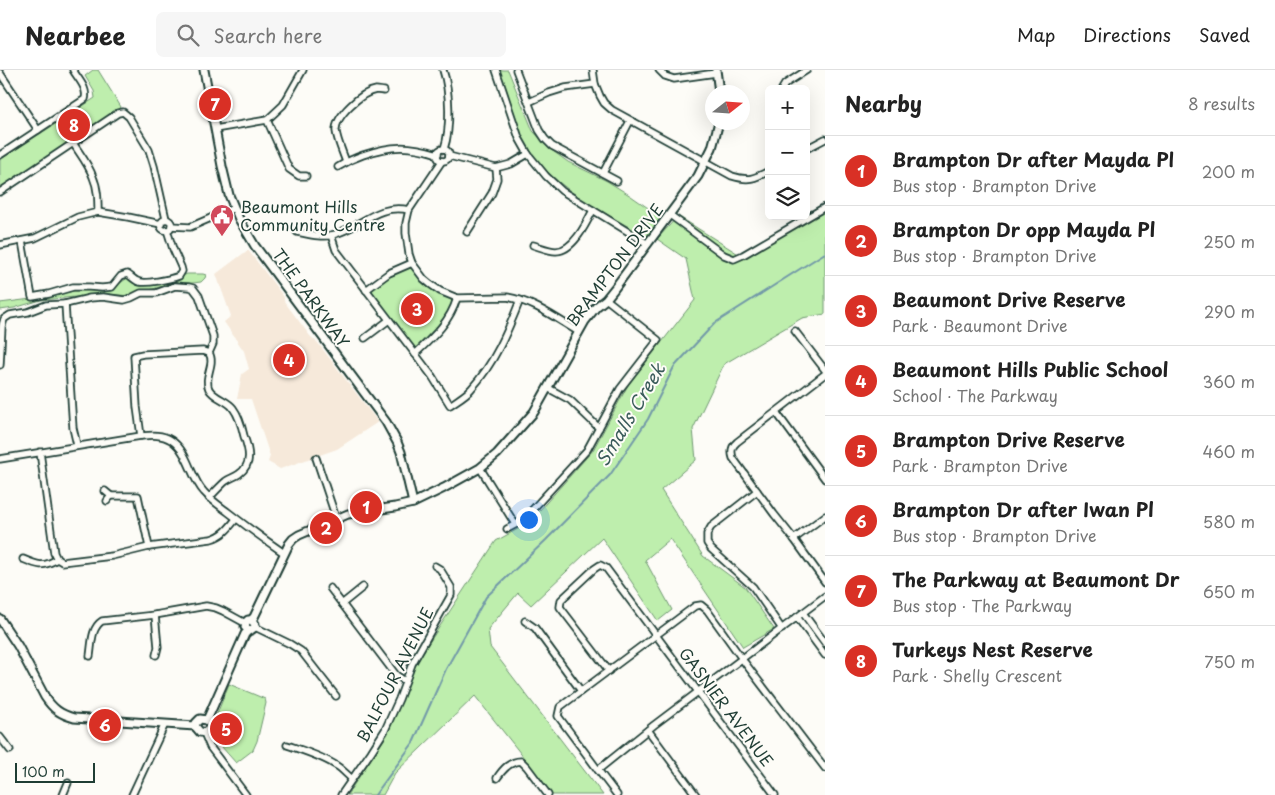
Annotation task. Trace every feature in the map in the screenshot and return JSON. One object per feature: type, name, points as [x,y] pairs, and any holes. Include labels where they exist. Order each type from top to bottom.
[{"type":"street","points":[[0,156],[85,99],[85,89],[73,70]]},
{"type":"street","name":"THE PARKWAY","points":[[204,70],[226,181],[239,219],[255,246],[386,422],[402,452],[413,503]]},
{"type":"street","points":[[215,129],[267,120],[283,106],[303,70]]},
{"type":"street","points":[[438,154],[440,150],[444,149],[449,131],[446,78],[443,70]]},
{"type":"street","points":[[496,70],[519,138],[528,154],[546,176],[562,191],[648,244]]},
{"type":"street","points":[[516,70],[534,120],[539,130],[552,146],[617,181]]},
{"type":"street","points":[[593,70],[595,84],[604,103],[630,121],[732,176],[743,179],[754,178],[765,174]]},
{"type":"street","points":[[659,70],[665,76],[674,79],[716,72],[718,85]]},
{"type":"street","points":[[784,85],[807,70]]},
{"type":"street","points":[[0,74],[38,130]]},
{"type":"street","points":[[528,102],[565,88],[595,84]]},
{"type":"street","points":[[346,162],[336,127],[352,104],[375,90],[384,91]]},
{"type":"street","points":[[0,192],[118,113],[125,113],[149,150],[166,219],[170,222],[171,244],[182,267],[182,272],[179,276],[146,283],[138,282],[127,274],[121,276],[112,287],[73,287],[60,292],[32,297],[22,241]]},
{"type":"street","points":[[267,120],[289,169],[299,176],[306,176]]},
{"type":"street","points":[[602,173],[630,121]]},
{"type":"street","name":"BRAMPTON DRIVE","points":[[207,720],[245,634],[284,553],[293,539],[336,518],[354,512],[413,503],[480,468],[497,454],[534,412],[579,332],[596,307],[606,299],[698,176],[712,148],[717,130]]},
{"type":"street","points":[[810,147],[825,139]]},
{"type":"street","points":[[73,143],[94,178],[98,212]]},
{"type":"street","points":[[338,167],[346,162],[381,149],[399,147],[425,150],[438,154]]},
{"type":"street","points":[[444,149],[448,152],[449,156],[496,168],[511,164],[528,154]]},
{"type":"street","points":[[438,154],[438,158],[442,161]]},
{"type":"street","points":[[449,156],[442,161],[408,210],[406,233],[412,263],[424,279],[440,291],[457,298],[507,297],[520,300],[529,303],[579,332]]},
{"type":"street","points":[[467,232],[492,193],[497,180],[496,168]]},
{"type":"street","points":[[670,215],[724,255],[734,259],[825,207]]},
{"type":"street","points":[[161,224],[163,229],[190,227],[234,208]]},
{"type":"street","points":[[297,232],[331,236],[380,212],[396,208],[408,210]]},
{"type":"street","points":[[533,245],[558,252],[566,249],[587,223],[592,210]]},
{"type":"street","points":[[0,244],[22,241],[41,235],[78,217],[98,212],[161,224]]},
{"type":"street","points":[[161,224],[166,219]]},
{"type":"street","points":[[331,236],[336,250],[432,376],[450,406],[470,390],[487,369],[520,300]]},
{"type":"street","points":[[366,290],[388,273],[412,263]]},
{"type":"street","points":[[0,365],[2,319],[10,315],[28,312],[42,306],[97,298],[124,300],[141,293],[156,293],[175,286],[189,286],[199,296],[213,336],[213,344],[209,353]]},
{"type":"street","points":[[415,354],[444,325],[457,298]]},
{"type":"street","points":[[507,529],[527,517],[587,450],[620,389],[658,340],[606,299]]},
{"type":"street","points":[[65,304],[73,428],[77,446]]},
{"type":"street","points":[[365,338],[388,320]]},
{"type":"street","points":[[795,331],[825,370]]},
{"type":"street","points":[[141,436],[134,356],[203,351],[209,353],[212,358],[207,382],[209,390],[232,406],[240,423],[249,454],[245,468],[225,482],[210,498]]},
{"type":"street","points":[[825,374],[736,442],[732,448],[733,458],[825,582]]},
{"type":"street","points":[[548,388],[570,400],[599,428]]},
{"type":"street","points":[[776,412],[825,479]]},
{"type":"street","points":[[0,458],[141,436],[157,435],[170,439],[185,457],[198,485],[210,498],[284,553]]},
{"type":"street","points":[[40,452],[54,553],[57,559],[62,562],[112,556],[149,547],[212,540],[226,531],[236,519]]},
{"type":"street","points":[[316,458],[336,518]]},
{"type":"street","points":[[480,468],[515,524]]},
{"type":"street","points":[[105,491],[109,499],[138,496],[149,547]]},
{"type":"street","points":[[757,491],[711,527],[707,534],[708,543],[720,558],[753,587],[782,630]]},
{"type":"street","points":[[794,540],[825,516]]},
{"type":"street","points":[[23,558],[43,566],[57,559]]},
{"type":"street","name":"GASNIER AVENUE","points":[[609,671],[560,607],[561,600],[600,565],[606,568],[775,795]]},
{"type":"street","name":"BALFOUR AVENUE","points":[[340,795],[385,730],[412,664],[451,595],[451,587],[440,569],[435,566]]},
{"type":"street","points":[[342,604],[363,587]]},
{"type":"street","points":[[330,588],[396,675],[405,681]]},
{"type":"street","points":[[598,770],[825,596]]},
{"type":"street","points":[[617,795],[558,716],[560,707],[695,606],[701,605],[745,657],[825,768]]},
{"type":"street","points":[[90,656],[93,633],[97,624],[112,620],[206,606],[223,611],[301,651],[336,696]]},
{"type":"street","points":[[803,613],[825,643]]},
{"type":"street","points":[[155,615],[158,647],[156,655]]},
{"type":"street","points":[[797,618],[825,655]]},
{"type":"street","points":[[525,621],[535,628],[581,691]]},
{"type":"street","points":[[2,624],[18,646],[50,705],[62,714],[74,718],[195,726]]},
{"type":"street","points":[[195,726],[196,722],[200,719],[207,720],[210,728],[204,733]]},
{"type":"street","points":[[132,795],[165,724]]},
{"type":"street","points":[[195,726],[198,731],[204,733],[210,747],[246,795]]},
{"type":"street","points":[[648,730],[696,795]]},
{"type":"street","points":[[0,737],[10,750]]},
{"type":"street","points":[[287,745],[327,760],[338,766],[352,779]]},
{"type":"street","points":[[497,778],[507,766],[521,761],[548,795]]},
{"type":"street","points":[[63,795],[68,783]]},
{"type":"shaded area","points":[[248,250],[284,297],[284,301],[310,336],[318,343],[378,422],[337,449],[280,469],[268,462],[270,456],[251,399],[237,399],[242,374],[249,369],[244,351],[224,322],[231,316],[216,274]]},
{"type":"green space","points":[[93,70],[98,70],[121,107],[0,188],[0,160],[95,98],[94,91],[85,76]]},
{"type":"green space","points":[[499,70],[508,70],[533,131],[550,149],[568,162],[607,181],[661,217],[648,238],[583,200],[553,177],[540,164],[519,130]]},
{"type":"green space","points":[[825,211],[825,314],[802,318],[724,364],[693,429],[696,460],[661,490],[703,556],[745,587],[774,629],[743,647],[670,539],[645,560],[672,610],[658,621],[602,538],[531,605],[518,593],[488,629],[490,647],[603,795],[549,795],[521,754],[475,696],[395,773],[383,795],[347,795],[387,735],[417,661],[496,541],[525,525],[593,450],[628,385],[695,300],[686,259],[657,239],[678,216],[740,255]]},
{"type":"green space","points":[[409,267],[432,290],[453,302],[444,321],[417,348],[413,347],[370,291],[370,289],[391,274]]},
{"type":"green space","points":[[187,274],[206,275],[201,282],[173,283],[129,296],[110,294],[41,300],[0,310],[0,303],[74,291],[113,288],[128,278],[141,286],[175,279]]},
{"type":"green space","points":[[229,684],[265,699],[266,703],[253,750],[236,763],[214,738],[217,714]]},
{"type":"waterway","name":"Smalls Creek","points":[[375,795],[413,743],[446,669],[486,597],[610,475],[648,419],[674,367],[715,323],[825,253]]},
{"type":"place","name":"The Parkway at Beaumont Dr","points":[[215,104]]},
{"type":"place","name":"Turkeys Nest Reserve","points":[[74,125]]},
{"type":"place","name":"Beaumont Hills Community Centre","points":[[222,237]]},
{"type":"place","name":"Beaumont Drive Reserve","points":[[417,309]]},
{"type":"place","name":"Beaumont Hills Public School","points":[[289,360]]},
{"type":"place","name":"Brampton Dr after Mayda Pl","points":[[366,507]]},
{"type":"place","name":"Brampton Dr opp Mayda Pl","points":[[326,528]]},
{"type":"place","name":"Brampton Dr after Iwan Pl","points":[[105,725]]},
{"type":"place","name":"Brampton Drive Reserve","points":[[226,729]]}]
